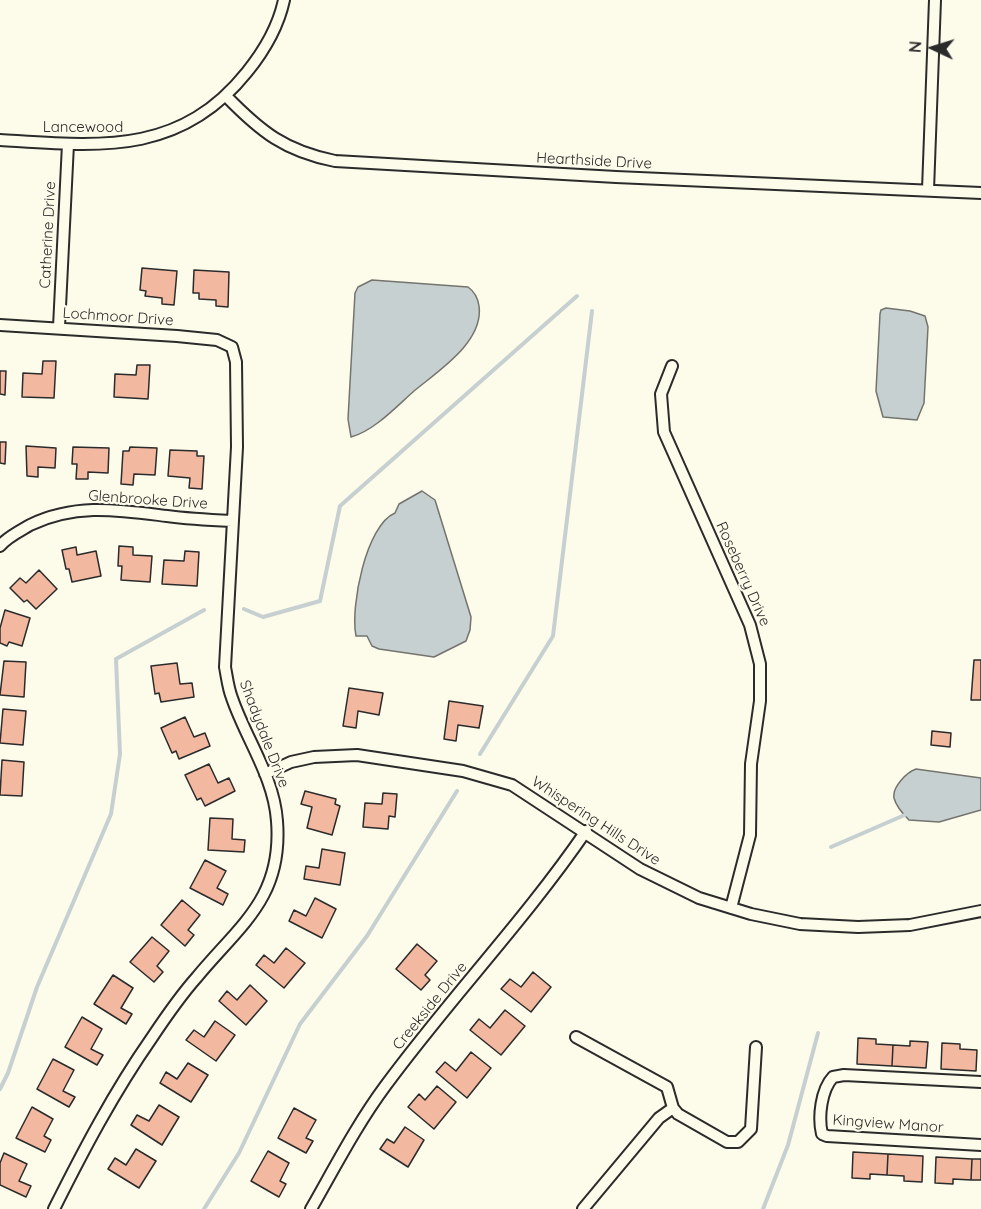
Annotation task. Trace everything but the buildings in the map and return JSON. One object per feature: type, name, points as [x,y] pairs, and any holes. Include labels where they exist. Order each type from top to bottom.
[{"type":"street","name":"Lancewood","points":[[0,140],[68,144],[133,142],[181,127],[212,109],[260,57],[272,36],[284,0]]},
{"type":"street","points":[[928,190],[935,0]]},
{"type":"street","name":"Hearthside Drive","points":[[226,96],[259,129],[280,143],[306,156],[335,161],[616,177],[981,193]]},
{"type":"street","name":"Catherine Drive","points":[[58,327],[68,144]]},
{"type":"street","name":"Lochmoor Drive","points":[[0,325],[58,327],[217,340],[232,347]]},
{"type":"street","name":"Shadydale Drive","points":[[54,1209],[88,1142],[150,1040],[197,977],[249,921],[263,896],[274,864],[277,820],[265,774],[231,697],[225,667],[237,381],[232,347]]},
{"type":"street","name":"Roseberry Drive","points":[[672,366],[661,394],[664,432],[750,626],[760,664],[759,701],[751,764],[750,835],[731,908]]},
{"type":"street","name":"Glenbrooke Drive","points":[[1,542],[47,518],[94,508],[232,521]]},
{"type":"street","name":"Whispering Hills Drive","points":[[265,774],[291,762],[335,755],[357,755],[491,777],[512,785],[586,831],[640,869],[699,898],[782,921],[858,927],[910,925],[981,911]]},
{"type":"street","name":"Creekside Drive","points":[[311,1209],[361,1121],[386,1085],[538,899],[586,831]]},
{"type":"street","points":[[576,1037],[667,1087],[673,1108],[678,1114],[727,1142],[738,1142],[745,1138],[752,1129],[756,1047]]},
{"type":"street","name":"Kingview Manor","points":[[981,1082],[844,1075],[833,1077],[825,1092],[820,1126],[822,1134],[827,1136],[981,1145]]},
{"type":"street","points":[[583,1209],[659,1118],[673,1108]]},
{"type":"shaded area","points":[[372,280],[468,287],[478,300],[479,319],[467,343],[446,365],[377,424],[351,437],[348,419],[355,293],[358,287]]},
{"type":"shaded area","points":[[886,308],[910,311],[925,316],[928,327],[924,403],[917,420],[883,417],[876,391],[880,314],[881,310]]},
{"type":"shaded area","points":[[422,491],[435,500],[471,617],[466,641],[434,657],[372,646],[367,636],[356,636],[355,623],[355,606],[362,568],[376,533],[395,513],[399,504]]},
{"type":"shaded area","points":[[916,769],[981,778],[981,810],[939,822],[909,820],[896,804],[894,794],[901,780]]},
{"type":"waterway","points":[[244,609],[263,617],[320,601],[340,506],[577,296]]},
{"type":"waterway","points":[[480,754],[553,636],[592,311]]},
{"type":"waterway","points":[[0,1089],[8,1073],[37,987],[111,814],[120,754],[116,659],[204,610]]},
{"type":"waterway","points":[[204,1209],[239,1153],[300,1024],[367,936],[457,791]]},
{"type":"waterway","points":[[831,847],[907,814]]},
{"type":"waterway","points":[[763,1209],[788,1145],[818,1033]]}]
